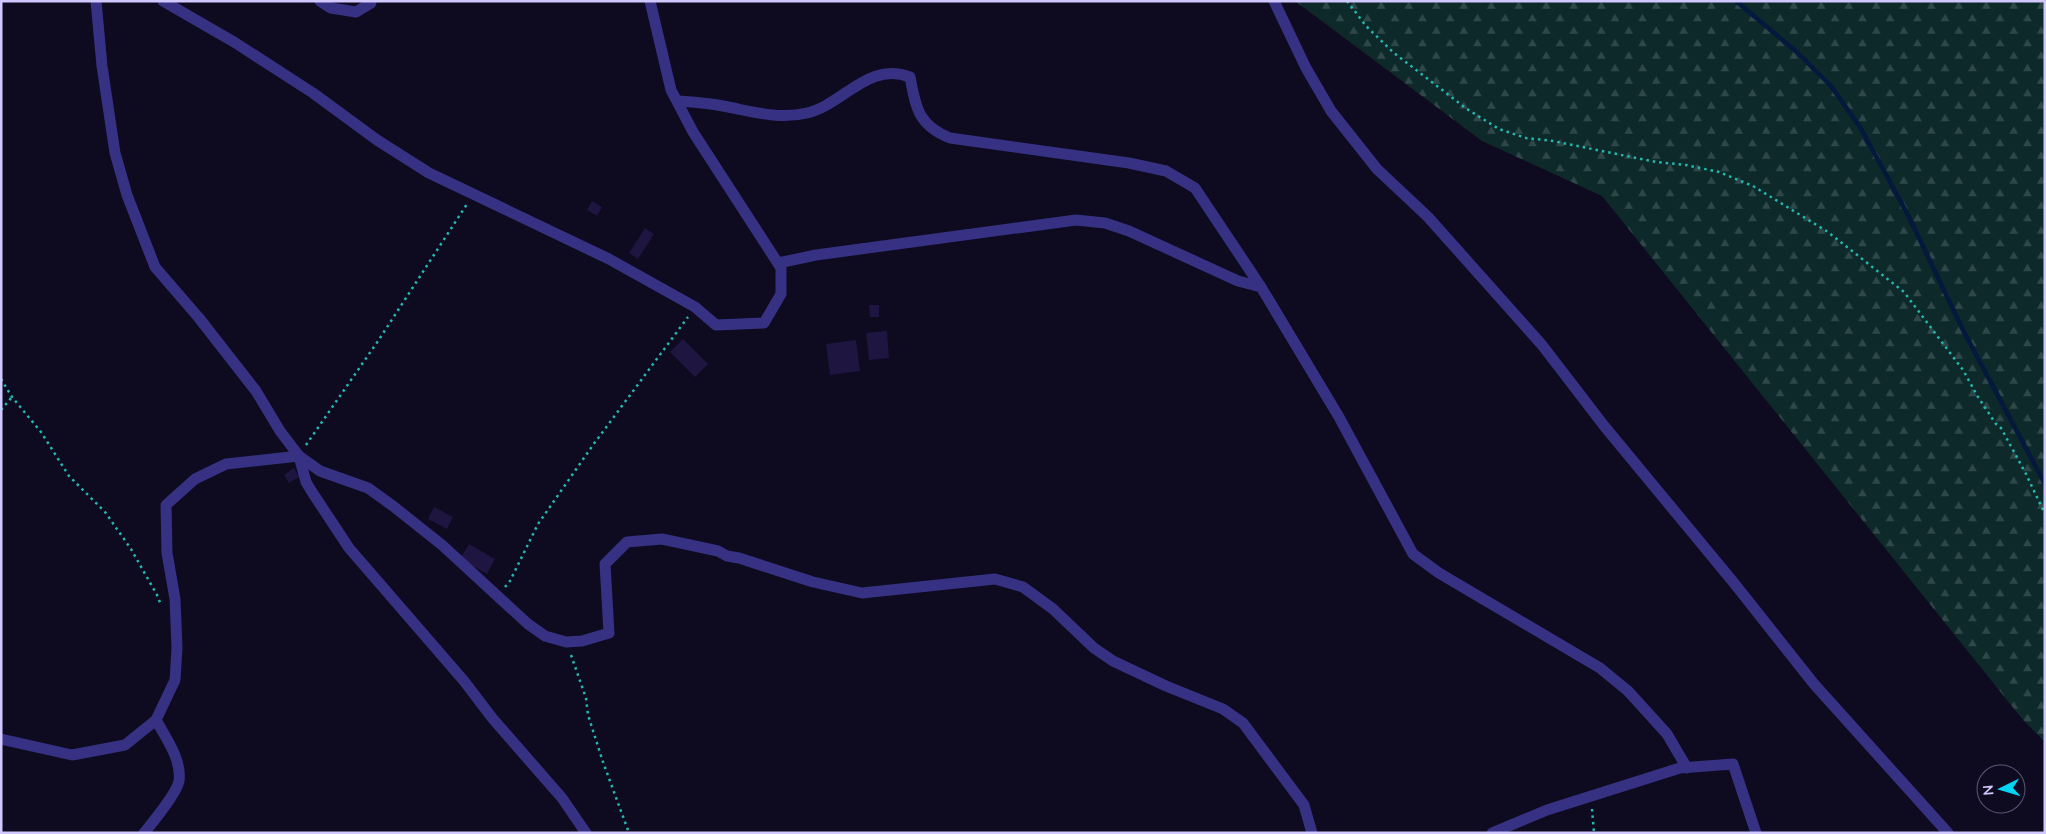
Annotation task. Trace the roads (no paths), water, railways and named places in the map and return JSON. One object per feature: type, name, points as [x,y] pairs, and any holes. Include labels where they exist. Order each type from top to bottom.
[{"type":"street","points":[[96,1],[102,66],[115,153],[127,195],[155,267],[199,318],[256,391],[280,431],[299,456],[320,471],[368,488],[393,506],[442,545],[528,624],[544,636],[566,642],[582,641],[609,633],[605,564],[627,542],[662,539],[718,551],[727,556],[739,558],[813,582],[862,593],[995,579],[1023,587],[1054,609],[1094,648],[1113,661],[1166,686],[1223,709],[1243,723],[1304,805],[1312,833]]},
{"type":"street","points":[[163,1],[266,62],[313,93],[377,140],[430,173],[610,259],[695,307],[716,325],[764,324],[781,294],[781,268],[752,226],[693,132],[678,100],[671,90],[650,1]]},
{"type":"street","points":[[320,1],[332,8],[356,12],[371,3],[371,1]]},
{"type":"street","points":[[1267,1],[1276,5],[1306,68],[1331,111],[1377,169],[1428,217],[1542,344],[1605,427],[1734,583],[1814,684],[1948,833]]},
{"type":"street","points":[[678,100],[720,105],[772,115],[806,114],[825,106],[871,77],[899,73],[910,78],[921,119],[938,133],[950,138],[1129,163],[1166,171],[1195,188],[1261,287],[1339,417],[1413,554],[1439,573],[1600,668],[1628,691],[1667,734],[1687,768]]},
{"type":"street","points":[[778,263],[816,255],[1076,220],[1106,223],[1129,231],[1238,281],[1261,287]]},
{"type":"street","points":[[1,739],[72,755],[125,745],[156,720],[175,680],[177,648],[175,599],[167,553],[166,505],[171,498],[195,479],[226,464],[299,456]]},
{"type":"street","points":[[299,456],[306,482],[349,548],[562,798],[586,833]]},
{"type":"street","points":[[144,833],[166,804],[179,782],[177,761],[156,720]]},
{"type":"street","points":[[1492,833],[1547,810],[1687,768],[1733,764],[1756,833]]},
{"type":"waterway","points":[[1736,1],[1798,53],[1831,86],[1860,127],[1908,215],[1964,332],[2045,484]]}]
